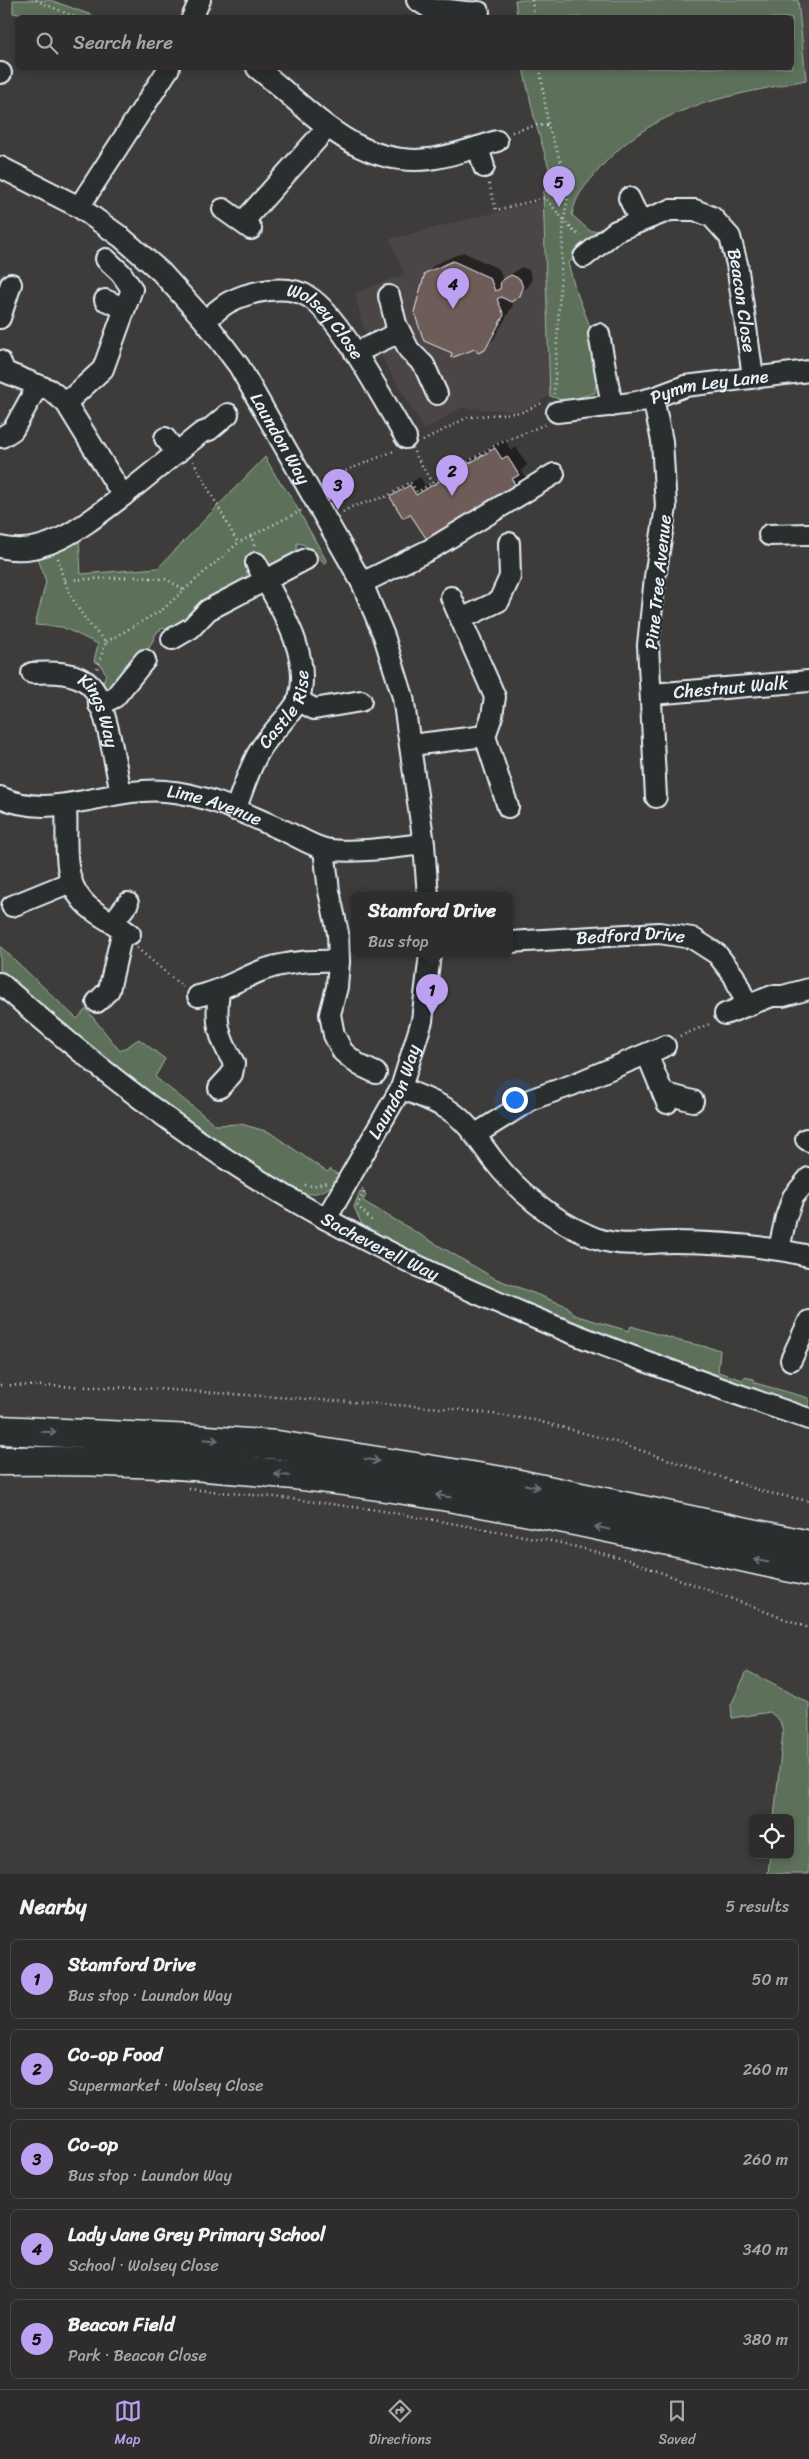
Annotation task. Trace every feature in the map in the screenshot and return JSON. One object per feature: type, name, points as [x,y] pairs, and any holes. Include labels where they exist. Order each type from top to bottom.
[{"type":"highway","points":[[0,1430],[193,1439],[277,1446],[509,1482],[809,1546]]},
{"type":"highway","points":[[0,1461],[181,1466],[295,1476],[373,1486],[442,1496],[809,1572]]},
{"type":"street","points":[[193,15],[200,0]]},
{"type":"street","points":[[431,9],[446,7],[465,13],[478,12]]},
{"type":"street","points":[[79,207],[168,70]]},
{"type":"street","points":[[260,70],[291,95],[327,128],[357,147],[384,155],[409,159],[431,159],[487,144],[484,167]]},
{"type":"street","points":[[223,209],[247,226],[327,128]]},
{"type":"street","name":"Laundon Way","points":[[0,167],[79,207],[121,237],[161,272],[205,321],[238,366],[362,583],[384,636],[400,689],[411,745],[424,844],[428,892]]},
{"type":"street","points":[[630,198],[640,220]]},
{"type":"street","name":"Beacon Close","points":[[585,247],[640,220],[670,210],[695,210],[712,217],[730,237],[737,264],[753,377]]},
{"type":"street","points":[[66,403],[103,369],[132,289],[122,273],[106,259]]},
{"type":"street","points":[[0,318],[11,284]]},
{"type":"street","name":"Wolsey Close","points":[[205,321],[227,303],[262,291],[291,290],[309,297],[325,310],[355,353],[409,443]]},
{"type":"street","points":[[389,296],[400,332],[409,350],[424,365],[437,394]]},
{"type":"street","points":[[105,300],[124,308]]},
{"type":"street","points":[[355,353],[400,332]]},
{"type":"street","points":[[599,334],[612,406]]},
{"type":"street","points":[[2,369],[50,390],[66,403],[123,496]]},
{"type":"street","name":"Pymm Ley Lane","points":[[556,404],[612,406],[653,398],[685,386],[809,371]]},
{"type":"street","points":[[2,437],[13,430],[38,385]]},
{"type":"street","name":"Pine Tree Avenue","points":[[653,398],[662,441],[666,506],[655,577],[648,645],[656,797]]},
{"type":"street","points":[[0,547],[30,549],[54,542],[123,496],[176,446],[209,430],[228,414]]},
{"type":"street","points":[[362,583],[431,549],[554,474]]},
{"type":"street","points":[[769,535],[804,535]]},
{"type":"street","points":[[461,619],[500,601],[510,577],[509,543]]},
{"type":"street","points":[[172,639],[191,628],[208,610],[243,590],[260,572],[306,559]]},
{"type":"street","name":"Castle Rise","points":[[235,810],[259,752],[298,700],[303,680],[301,658],[260,572]]},
{"type":"street","points":[[451,597],[495,697],[492,716],[484,736],[508,807]]},
{"type":"street","points":[[95,696],[115,697],[145,660]]},
{"type":"street","name":"Kings Way","points":[[32,673],[64,674],[80,679],[95,696],[105,718],[121,793]]},
{"type":"street","name":"Chestnut Walk","points":[[652,694],[809,681]]},
{"type":"street","points":[[298,700],[314,709],[361,702]]},
{"type":"street","points":[[411,745],[484,736]]},
{"type":"street","name":"Lime Avenue","points":[[0,797],[30,805],[66,806],[121,793],[167,791],[202,798],[235,810],[324,849],[424,844]]},
{"type":"street","points":[[66,806],[67,856],[71,882],[82,901],[122,929]]},
{"type":"street","points":[[324,849],[329,891],[338,933],[339,961],[337,987],[330,1014],[334,1035],[343,1052],[362,1073]]},
{"type":"street","points":[[12,906],[71,882]]},
{"type":"street","points":[[97,1002],[109,990],[128,903]]},
{"type":"street","name":"Bedford Drive","points":[[513,942],[659,933],[692,938],[717,954],[734,976],[747,1005]]},
{"type":"street","name":"Laundon Way","points":[[326,1219],[401,1088],[422,1021],[430,957]]},
{"type":"street","points":[[219,1088],[232,1074],[234,1063],[228,1052],[216,1017],[222,1000],[263,970],[288,963],[309,960],[339,961]]},
{"type":"street","name":"Sacheverell Way","points":[[0,983],[120,1085],[251,1176],[326,1219],[436,1275],[526,1314],[690,1378],[809,1420]]},
{"type":"street","points":[[725,1014],[772,996],[783,996],[809,989]]},
{"type":"street","points":[[198,996],[222,1000]]},
{"type":"street","points":[[476,1134],[532,1099],[656,1050],[665,1098],[693,1101]]},
{"type":"street","points":[[401,1088],[450,1111],[476,1134],[494,1161],[521,1190],[552,1214],[589,1236],[622,1245],[674,1242],[779,1249],[809,1256]]},
{"type":"street","points":[[779,1249],[792,1197],[809,1178]]},
{"type":"street","points":[[791,1360],[809,1320]]},
{"type":"path","points":[[36,0],[70,15]]},
{"type":"path","points":[[532,0],[534,15]]},
{"type":"path","points":[[342,512],[351,507],[388,496],[410,482],[418,492],[496,445],[552,422],[556,404],[564,219],[569,190],[548,125],[540,70]]},
{"type":"path","points":[[487,144],[501,135],[537,125],[548,125]]},
{"type":"path","points":[[484,167],[496,210],[544,198],[564,219],[585,247]]},
{"type":"path","points":[[337,505],[342,501],[331,477],[468,417],[523,412],[556,404]]},
{"type":"path","points":[[409,443],[432,483]]},
{"type":"path","points":[[176,446],[238,543]]},
{"type":"path","points":[[95,696],[106,642],[162,610],[238,543],[251,536],[258,553],[260,572]]},
{"type":"path","points":[[54,542],[60,570],[79,612],[88,626],[106,642]]},
{"type":"path","points":[[65,580],[138,577],[166,579],[184,590]]},
{"type":"path","points":[[122,929],[134,945],[198,996]]},
{"type":"path","points":[[656,1050],[668,1041],[719,1020],[725,1014]]},
{"type":"path","points":[[301,1183],[313,1186],[321,1184],[327,1181],[336,1170],[365,1191],[357,1205],[375,1224]]},
{"type":"path","points":[[0,1385],[171,1390],[456,1409],[526,1418],[610,1440],[765,1492],[809,1501]]},
{"type":"path","points":[[187,1489],[284,1498],[377,1510],[557,1542],[628,1560],[809,1628]]},
{"type":"shaded area","points":[[798,0],[809,0],[809,80],[806,80]]},
{"type":"shaded area","points":[[544,200],[550,396],[522,411],[461,408],[424,430],[363,326],[355,293],[404,274],[390,239]]},
{"type":"green space","points":[[13,0],[50,0],[91,15],[27,15],[13,13]]},
{"type":"green space","points":[[515,0],[798,0],[806,80],[719,99],[692,107],[666,118],[641,132],[618,150],[596,173],[578,197],[572,215],[590,231],[607,230],[608,234],[568,263],[575,288],[591,329],[599,381],[596,383],[595,393],[565,401],[550,396],[543,192],[554,185],[535,121],[523,70],[794,70],[794,15],[517,15]]},
{"type":"green space","points":[[265,457],[277,478],[290,495],[327,562],[324,563],[309,548],[297,543],[297,554],[269,571],[246,563],[247,576],[244,581],[193,617],[167,630],[163,628],[157,632],[149,648],[107,697],[103,686],[106,674],[100,664],[94,661],[98,644],[62,627],[35,625],[46,582],[38,558],[79,538],[81,574],[158,568]]},
{"type":"green space","points":[[0,946],[77,1019],[86,1009],[120,1051],[139,1039],[165,1059],[155,1077],[216,1125],[241,1124],[269,1132],[327,1172],[330,1169],[340,1176],[333,1185],[324,1191],[302,1194],[225,1147],[115,1069],[0,971]]},
{"type":"green space","points":[[360,1191],[366,1195],[363,1201],[494,1278],[567,1306],[574,1315],[629,1331],[631,1326],[680,1341],[720,1350],[718,1372],[743,1380],[744,1377],[754,1379],[755,1383],[809,1398],[809,1410],[672,1362],[475,1283],[372,1233],[362,1225],[354,1207]]},
{"type":"green space","points":[[747,1671],[809,1703],[809,1874],[768,1874],[770,1859],[794,1859],[794,1814],[774,1814],[783,1732],[780,1721],[770,1712],[732,1718],[731,1705]]},
{"type":"building","points":[[453,261],[490,278],[495,291],[500,289],[501,281],[511,275],[520,279],[523,288],[520,296],[511,302],[501,297],[497,299],[504,315],[485,350],[478,353],[475,349],[451,358],[452,353],[424,341],[414,312],[425,273]]},
{"type":"building","points":[[495,448],[502,459],[507,456],[519,475],[512,479],[519,492],[430,544],[410,514],[403,518],[390,497],[410,485],[416,495]]},
{"type":"place","name":"Beacon Field","points":[[559,207]]},
{"type":"place","name":"Lady Jane Grey Primary School","points":[[453,309]]},
{"type":"place","name":"Co-op Food","points":[[452,496]]},
{"type":"place","name":"Co-op","points":[[338,510]]},
{"type":"place","name":"Stamford Drive","points":[[432,1015]]}]
